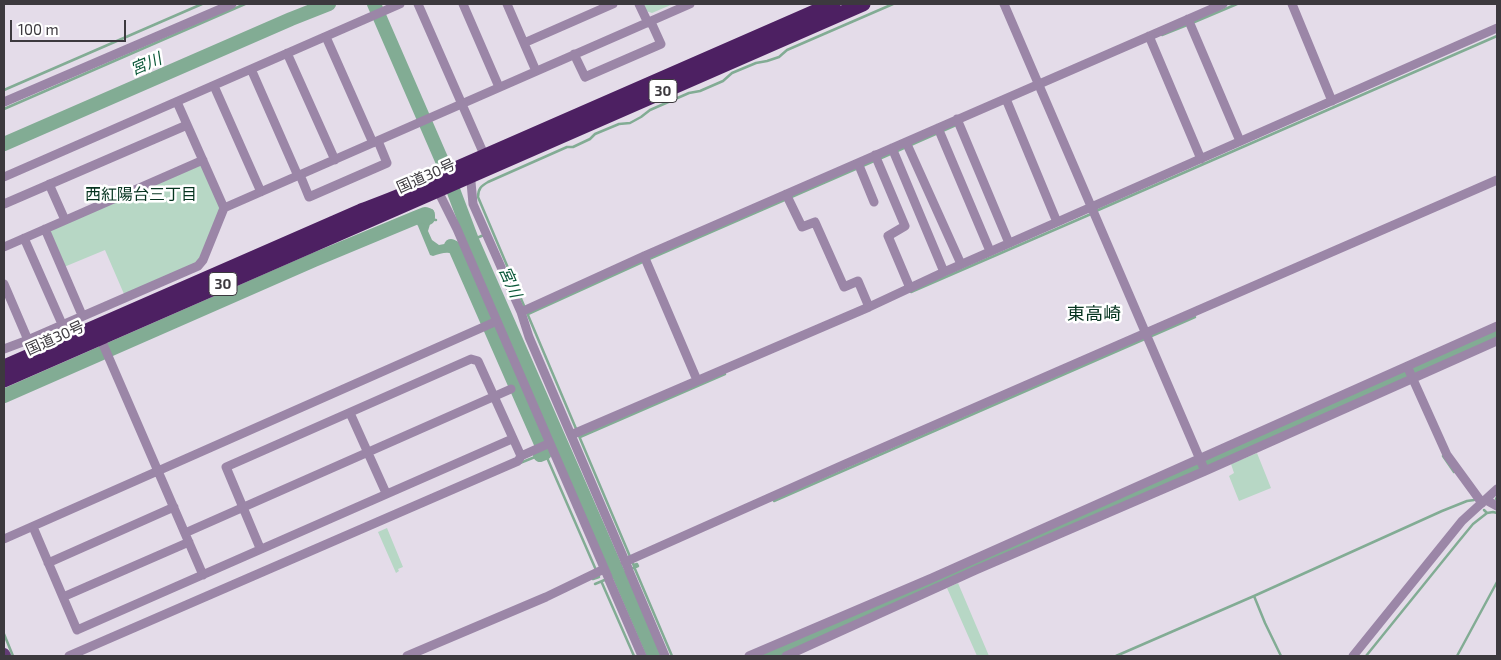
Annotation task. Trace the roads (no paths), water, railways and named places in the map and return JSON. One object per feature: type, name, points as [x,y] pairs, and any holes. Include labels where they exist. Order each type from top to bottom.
[{"type":"highway","name":"国道30号","points":[[488,162],[833,4]]},
{"type":"highway","name":"国道30号","points":[[4,380],[102,341],[361,211],[438,184],[863,4]]},
{"type":"highway","name":"国道30号","points":[[4,367],[102,341]]},
{"type":"street","points":[[4,102],[232,4]]},
{"type":"street","points":[[4,177],[400,4]]},
{"type":"street","points":[[418,4],[488,162]]},
{"type":"street","points":[[463,4],[499,87]]},
{"type":"street","points":[[508,4],[536,71]]},
{"type":"street","points":[[524,43],[613,4]]},
{"type":"street","points":[[574,54],[585,77],[661,44],[639,4]]},
{"type":"street","points":[[4,349],[201,263],[224,208],[690,4]]},
{"type":"street","points":[[1004,4],[1203,465]]},
{"type":"street","points":[[524,310],[788,198],[1007,101],[1039,84],[1190,22],[1223,4]]},
{"type":"street","points":[[1292,4],[1332,101]]},
{"type":"street","points":[[1190,22],[1240,141]]},
{"type":"street","points":[[576,434],[1057,222],[1094,211],[1240,141],[1497,28]]},
{"type":"street","points":[[251,69],[309,197],[318,194],[387,163],[326,37]]},
{"type":"street","points":[[1150,39],[1201,159]]},
{"type":"street","points":[[287,53],[335,160]]},
{"type":"street","points":[[214,86],[261,192]]},
{"type":"street","points":[[1007,101],[1057,222]]},
{"type":"street","points":[[177,102],[224,208]]},
{"type":"street","points":[[959,122],[1009,243]]},
{"type":"street","points":[[4,204],[187,125]]},
{"type":"street","points":[[939,131],[990,252]]},
{"type":"street","points":[[907,144],[961,264]]},
{"type":"street","points":[[893,151],[944,272]]},
{"type":"street","points":[[876,158],[906,226],[888,236],[910,288]]},
{"type":"street","points":[[4,247],[203,160]]},
{"type":"street","points":[[859,166],[874,202]]},
{"type":"street","points":[[464,172],[472,182],[473,204],[524,310],[529,338],[576,434],[666,656]]},
{"type":"street","points":[[629,564],[1497,180]]},
{"type":"street","points":[[49,184],[65,220]]},
{"type":"street","points":[[438,184],[457,229],[491,323],[544,445],[642,656]]},
{"type":"street","points":[[788,198],[802,227],[815,222],[844,287],[858,281],[869,306]]},
{"type":"street","points":[[44,229],[82,315]]},
{"type":"street","points":[[24,238],[62,324]]},
{"type":"street","points":[[645,259],[697,380]]},
{"type":"street","points":[[4,284],[28,340]]},
{"type":"street","points":[[4,540],[491,323]]},
{"type":"street","points":[[749,656],[1203,465],[1410,373],[1497,326]]},
{"type":"street","points":[[102,341],[203,575]]},
{"type":"street","points":[[786,656],[1203,465],[1410,373],[1497,341]]},
{"type":"street","points":[[260,548],[226,468],[472,359],[478,361],[521,456]]},
{"type":"street","points":[[1410,373],[1447,456],[1484,501],[1497,506]]},
{"type":"street","points":[[63,596],[187,538],[243,508],[511,389]]},
{"type":"street","points":[[350,413],[386,493]]},
{"type":"street","points":[[33,527],[77,630],[260,548],[512,439]]},
{"type":"street","points":[[69,656],[518,461],[521,456],[544,445]]},
{"type":"street","points":[[1353,656],[1462,521],[1497,489]]},
{"type":"street","points":[[48,563],[174,507]]},
{"type":"street","points":[[407,656],[546,596],[603,574]]},
{"type":"waterway","points":[[4,90],[202,4]]},
{"type":"waterway","points":[[4,109],[245,4]]},
{"type":"waterway","name":"宮川","points":[[4,144],[329,4]]},
{"type":"waterway","name":"宮川","points":[[374,4],[443,163],[472,240],[618,573]]},
{"type":"waterway","points":[[577,431],[478,197],[480,188],[488,182],[567,147],[573,147],[590,139],[595,134],[619,124],[630,123],[650,110],[723,81],[732,73],[756,63],[779,57],[787,50],[893,4]]},
{"type":"waterway","points":[[1192,23],[1237,4]]},
{"type":"waterway","points":[[1162,35],[1187,25]]},
{"type":"waterway","points":[[1096,211],[1497,36]]},
{"type":"waterway","points":[[879,159],[956,125]]},
{"type":"waterway","points":[[528,314],[874,161]]},
{"type":"waterway","points":[[4,396],[314,260],[425,214],[428,215],[428,218]]},
{"type":"waterway","points":[[911,292],[1091,214]]},
{"type":"waterway","name":"宮川","points":[[457,220],[464,217]]},
{"type":"waterway","points":[[429,219],[436,220]]},
{"type":"waterway","points":[[469,241],[484,235]]},
{"type":"waterway","points":[[451,246],[455,248],[545,453],[540,455]]},
{"type":"waterway","points":[[774,501],[1195,317]]},
{"type":"waterway","points":[[767,656],[1497,333]]},
{"type":"waterway","points":[[580,437],[725,374]]},
{"type":"waterway","points":[[579,436],[634,566]]},
{"type":"waterway","points":[[545,453],[596,570]]},
{"type":"waterway","points":[[520,463],[540,455]]},
{"type":"waterway","points":[[1443,456],[1454,472]]},
{"type":"waterway","points":[[1116,656],[1442,511],[1474,500]]},
{"type":"waterway","points":[[1484,510],[1487,513],[1497,513]]},
{"type":"waterway","points":[[1366,656],[1473,524],[1487,513]]},
{"type":"waterway","name":"宮川","points":[[595,584],[638,566],[637,564],[634,565]]},
{"type":"waterway","points":[[635,569],[672,656]]},
{"type":"waterway","name":"宮川","points":[[619,575],[654,656]]},
{"type":"waterway","points":[[593,579],[599,577]]},
{"type":"waterway","points":[[1457,656],[1497,582]]},
{"type":"waterway","points":[[602,583],[634,656]]},
{"type":"waterway","points":[[1254,596],[1281,656]]},
{"type":"waterway","points":[[4,634],[13,656]]},
{"type":"district","name":"西紅陽台三丁目","points":[[141,195]]},
{"type":"district","name":"東高崎","points":[[1094,314]]}]
